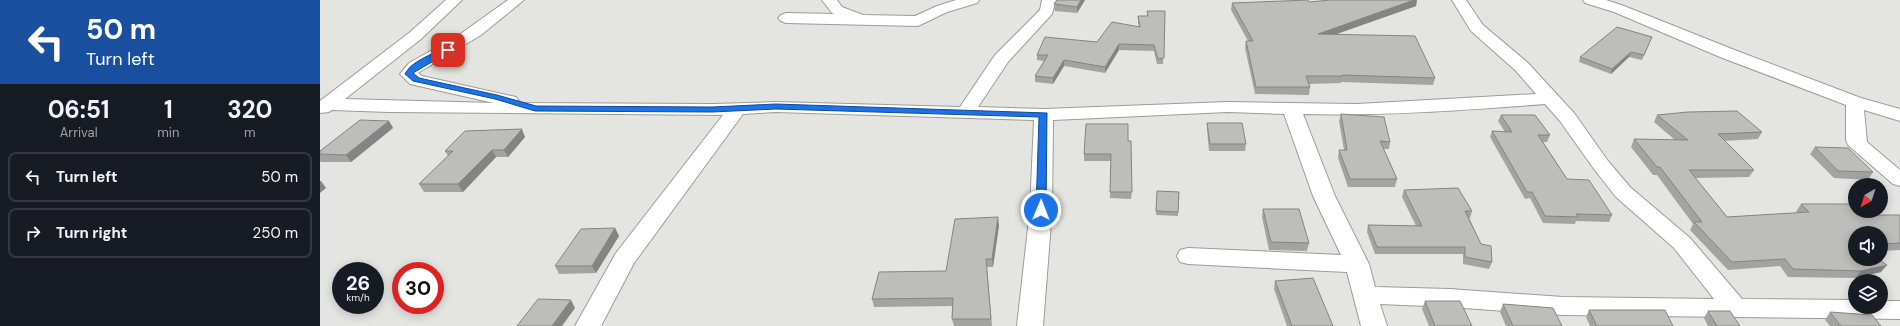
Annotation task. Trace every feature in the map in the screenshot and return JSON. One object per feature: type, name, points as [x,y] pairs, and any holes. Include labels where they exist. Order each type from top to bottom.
[{"type":"street","points":[[324,107],[415,36],[455,0]]},
{"type":"street","points":[[517,0],[464,40],[421,64],[410,71],[409,74],[416,80],[497,97],[535,109]]},
{"type":"street","points":[[829,0],[844,14],[866,20]]},
{"type":"street","points":[[786,18],[920,20],[942,10],[972,0]]},
{"type":"street","points":[[966,112],[1001,59],[1026,31],[1047,11],[1048,0]]},
{"type":"street","points":[[1459,0],[1477,28],[1521,66],[1548,98],[1567,117],[1601,166],[1623,192],[1682,243],[1735,308]]},
{"type":"street","points":[[1590,0],[1619,9],[1711,47],[1855,102],[1900,115]]},
{"type":"street","points":[[324,107],[535,109],[776,107],[869,111],[966,112],[1044,115],[1228,107],[1357,110],[1476,104],[1548,98]]},
{"type":"street","points":[[1855,102],[1856,140],[1858,145],[1900,180]]},
{"type":"street","points":[[588,326],[624,259],[738,108]]},
{"type":"street","points":[[1292,109],[1297,127],[1324,196],[1357,264],[1374,326]]},
{"type":"street","points":[[1030,326],[1041,210],[1044,115]]},
{"type":"street","points":[[1188,256],[1357,264]]},
{"type":"street","points":[[1366,295],[1450,298],[1563,306],[1899,311]]},
{"type":"building","points":[[1057,0],[1081,0],[1077,7],[1054,4]]},
{"type":"building","points":[[1308,0],[1309,2],[1331,0],[1414,0],[1318,34],[1415,36],[1435,78],[1342,75],[1306,76],[1310,87],[1256,87],[1246,41],[1253,41],[1232,3]]},
{"type":"building","points":[[1147,11],[1165,11],[1164,58],[1158,59],[1154,45],[1119,44],[1105,67],[1064,60],[1053,78],[1035,76],[1048,55],[1037,55],[1045,37],[1097,42],[1112,22],[1140,27],[1138,16],[1148,16]]},
{"type":"building","points":[[1617,27],[1652,37],[1644,55],[1631,52],[1612,69],[1580,57]]},
{"type":"building","points":[[1737,111],[1762,132],[1718,134],[1754,170],[1689,170],[1727,217],[1809,212],[1801,204],[1848,204],[1848,218],[1888,218],[1888,215],[1900,215],[1900,243],[1888,244],[1888,226],[1848,226],[1848,266],[1883,266],[1861,271],[1793,269],[1785,259],[1732,262],[1694,222],[1702,222],[1660,167],[1657,167],[1634,139],[1688,140],[1657,115],[1688,112]]},
{"type":"building","points":[[1341,114],[1384,117],[1390,142],[1380,141],[1397,179],[1350,179],[1339,150],[1347,150]]},
{"type":"building","points":[[1501,115],[1535,115],[1550,135],[1538,135],[1567,179],[1589,180],[1612,215],[1576,214],[1578,217],[1545,216],[1532,192],[1527,192],[1492,131],[1512,132]]},
{"type":"building","points":[[360,120],[389,121],[346,155],[320,154],[320,151]]},
{"type":"building","points":[[1207,123],[1242,123],[1246,144],[1210,144]]},
{"type":"building","points":[[1086,124],[1128,124],[1128,141],[1131,141],[1132,192],[1110,192],[1111,154],[1084,154]]},
{"type":"building","points":[[522,129],[504,150],[492,150],[458,184],[419,184],[453,151],[445,151],[465,131]]},
{"type":"building","points":[[1815,147],[1848,148],[1873,172],[1838,171]]},
{"type":"building","points":[[1458,188],[1472,211],[1465,211],[1481,244],[1491,246],[1492,262],[1465,257],[1465,247],[1377,247],[1368,225],[1422,226],[1404,190]]},
{"type":"building","points":[[1157,191],[1179,192],[1178,212],[1156,211]]},
{"type":"building","points":[[1263,209],[1299,209],[1309,243],[1271,242]]},
{"type":"building","points":[[998,217],[992,259],[986,259],[991,319],[952,319],[953,298],[872,299],[879,272],[946,271],[955,219]]},
{"type":"building","points":[[615,228],[592,266],[555,266],[581,229]]},
{"type":"building","points":[[1313,278],[1333,326],[1292,326],[1275,281]]},
{"type":"building","points":[[538,299],[571,300],[552,326],[517,326]]},
{"type":"building","points":[[1425,301],[1460,301],[1472,326],[1435,326]]},
{"type":"building","points":[[1503,304],[1553,308],[1562,326],[1513,326]]},
{"type":"building","points":[[1589,310],[1665,310],[1673,326],[1597,326]]},
{"type":"building","points":[[1708,311],[1730,311],[1740,326],[1717,326]]},
{"type":"building","points":[[1830,312],[1872,315],[1881,326],[1841,326]]},
{"type":"route","points":[[448,50],[421,64],[410,71],[409,74],[416,80],[497,97],[535,109],[712,110],[776,107],[869,111],[966,112],[1044,115],[1041,210]]}]
